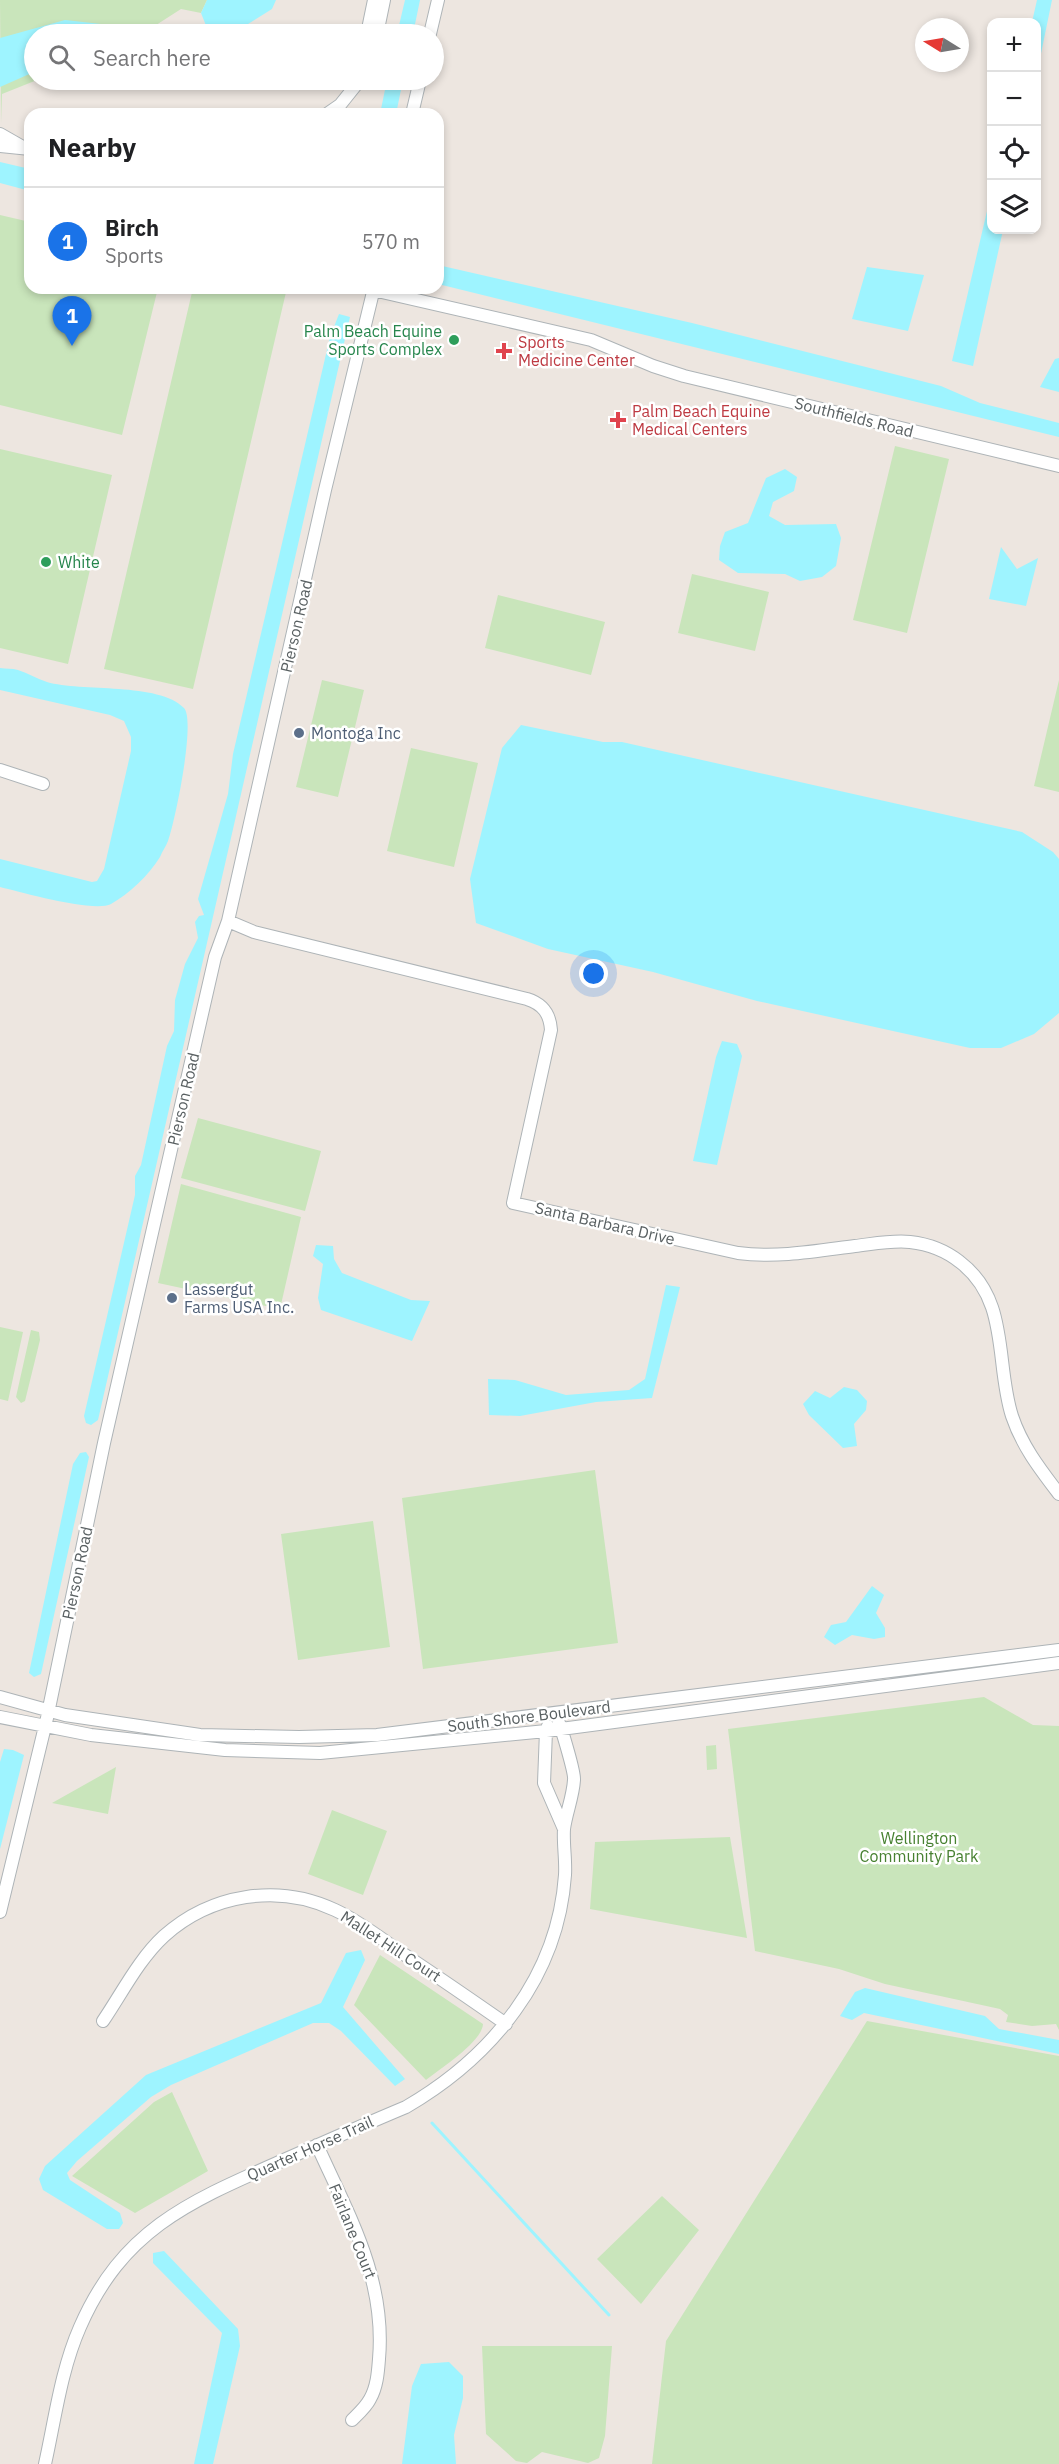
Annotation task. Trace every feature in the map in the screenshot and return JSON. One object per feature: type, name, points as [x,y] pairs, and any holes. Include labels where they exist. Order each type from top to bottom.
[{"type":"street","points":[[369,24],[374,0]]},
{"type":"street","points":[[379,24],[384,0]]},
{"type":"street","points":[[432,24],[438,0]]},
{"type":"street","points":[[336,108],[351,90]]},
{"type":"street","points":[[413,108],[418,90]]},
{"type":"street","points":[[0,134],[24,147]]},
{"type":"street","points":[[0,146],[24,149]]},
{"type":"street","name":"Pierson Road","points":[[0,1912],[49,1710],[104,1443],[215,957],[228,921],[325,490],[372,294]]},
{"type":"street","name":"Southfields Road","points":[[394,294],[591,340],[669,372],[1059,466]]},
{"type":"street","points":[[0,770],[43,784]]},
{"type":"street","name":"Santa Barbara Drive","points":[[228,921],[254,932],[527,999],[540,1005],[548,1016],[551,1030],[513,1203],[738,1253],[776,1256],[907,1242],[929,1245],[956,1258],[977,1278],[990,1299],[998,1327],[1012,1415],[1028,1454],[1059,1494]]},
{"type":"street","name":"South Shore Boulevard","points":[[0,1697],[65,1714],[200,1735],[299,1737],[377,1734],[1059,1650]]},
{"type":"street","name":"South Shore Boulevard","points":[[0,1717],[91,1735],[225,1750],[320,1754],[546,1731],[1059,1663]]},
{"type":"street","name":"Quarter Horse Trail","points":[[45,2464],[65,2372],[79,2328],[91,2304],[122,2259],[148,2233],[192,2202],[406,2106],[431,2092],[469,2064],[506,2024],[537,1975],[557,1922],[565,1874],[564,1830],[574,1778],[562,1728],[554,1714]]},
{"type":"street","name":"Quarter Horse Trail","points":[[554,1714],[546,1731],[544,1783],[564,1830]]},
{"type":"street","name":"Mallet Hill Court","points":[[103,2021],[149,1952],[179,1924],[196,1913],[228,1900],[262,1894],[304,1898],[336,1910],[506,2024]]},
{"type":"street","name":"Fairlane Court","points":[[317,2145],[364,2250],[378,2300],[381,2343],[376,2385],[370,2400],[352,2420]]},
{"type":"green space","points":[[0,0],[207,0],[201,13],[181,9],[158,24],[24,24],[24,85],[2,94],[1,123]]},
{"type":"green space","points":[[0,215],[24,221],[24,294],[157,294],[122,435],[0,405]]},
{"type":"green space","points":[[192,294],[286,294],[193,689],[104,669]]},
{"type":"green space","points":[[895,446],[949,459],[907,633],[853,620]]},
{"type":"green space","name":"White","points":[[0,449],[112,475],[68,664],[0,648]]},
{"type":"green space","points":[[692,574],[769,592],[755,651],[678,633]]},
{"type":"green space","points":[[498,595],[605,622],[591,675],[485,648]]},
{"type":"green space","points":[[322,680],[364,690],[338,797],[296,787]]},
{"type":"green space","points":[[1059,680],[1059,792],[1034,786]]},
{"type":"green space","points":[[411,748],[478,763],[454,867],[387,851]]},
{"type":"green space","points":[[198,1118],[321,1151],[305,1211],[181,1178]]},
{"type":"green space","points":[[181,1184],[301,1217],[280,1309],[158,1283]]},
{"type":"green space","points":[[0,1327],[23,1332],[8,1401],[0,1399]]},
{"type":"green space","points":[[31,1330],[39,1332],[40,1340],[25,1401],[21,1403],[16,1397]]},
{"type":"green space","points":[[595,1470],[618,1643],[423,1669],[402,1498]]},
{"type":"green space","points":[[373,1521],[390,1647],[298,1660],[281,1534]]},
{"type":"green space","name":"Wellington Community Park","points":[[984,1697],[1033,1725],[1059,1726],[1059,2030],[1056,2024],[1032,2026],[1006,2022],[1008,2015],[1000,2009],[885,1984],[839,1969],[755,1951],[728,1729]]},
{"type":"green space","points":[[716,1745],[717,1769],[707,1770],[706,1746]]},
{"type":"green space","points":[[116,1767],[108,1814],[52,1803]]},
{"type":"green space","points":[[332,1810],[387,1831],[363,1895],[308,1874]]},
{"type":"green space","points":[[730,1837],[747,1938],[590,1909],[595,1842]]},
{"type":"green space","points":[[380,1955],[483,2024],[476,2039],[426,2080],[354,2005]]},
{"type":"green space","points":[[867,2021],[1059,2056],[1059,2464],[652,2464],[666,2341]]},
{"type":"green space","points":[[172,2092],[208,2171],[135,2213],[72,2176],[154,2102]]},
{"type":"green space","points":[[662,2196],[699,2230],[641,2304],[597,2259]]},
{"type":"green space","points":[[482,2346],[612,2346],[605,2436],[599,2458],[588,2463],[542,2452],[527,2463],[516,2461],[486,2434]]},
{"type":"water","points":[[207,0],[276,0],[272,9],[248,24],[205,24],[201,13]]},
{"type":"water","points":[[405,0],[420,0],[415,24],[399,24]]},
{"type":"water","points":[[1037,0],[1052,0],[1041,54],[1041,18],[1033,18]]},
{"type":"water","points":[[65,20],[101,24],[51,24]]},
{"type":"water","points":[[24,31],[24,76],[0,87],[0,38]]},
{"type":"water","points":[[385,90],[401,90],[397,108],[381,108]]},
{"type":"water","points":[[0,162],[24,168],[24,189],[0,183]]},
{"type":"water","points":[[987,211],[987,234],[1002,234],[973,366],[952,361]]},
{"type":"water","points":[[444,266],[692,323],[941,386],[980,403],[1059,423],[1059,437],[444,285]]},
{"type":"water","points":[[867,267],[924,275],[908,331],[852,319]]},
{"type":"water","points":[[339,314],[350,317],[98,1420],[91,1425],[86,1423],[84,1416],[135,1195],[135,1176],[141,1165],[167,1046],[174,1031],[175,1000],[185,964],[198,938],[195,922],[199,916],[204,915],[198,899],[228,794],[233,754],[330,337]]},
{"type":"water","points":[[1059,358],[1059,392],[1040,387],[1055,359]]},
{"type":"water","points":[[785,469],[797,477],[794,491],[773,502],[769,516],[785,525],[836,524],[841,538],[836,566],[822,577],[800,581],[785,574],[738,573],[719,560],[720,546],[725,532],[748,523],[766,478]]},
{"type":"water","points":[[1001,547],[1017,569],[1038,558],[1026,606],[989,599]]},
{"type":"water","points":[[0,668],[16,669],[43,681],[62,685],[157,694],[184,708],[188,732],[186,751],[168,841],[160,857],[144,877],[125,895],[111,904],[89,906],[74,904],[0,887],[0,859],[92,882],[97,881],[104,869],[131,751],[131,737],[124,721],[110,715],[0,690]]},
{"type":"water","points":[[521,725],[603,742],[622,742],[1022,832],[1053,852],[1059,859],[1059,1013],[1034,1034],[1001,1048],[970,1048],[757,1001],[653,972],[548,949],[476,923],[470,879],[502,748]]},
{"type":"water","points":[[722,1041],[737,1044],[742,1056],[717,1165],[693,1161],[716,1057]]},
{"type":"water","points":[[316,1245],[333,1246],[334,1259],[342,1273],[411,1300],[430,1301],[412,1341],[321,1310],[318,1298],[323,1264],[313,1256]]},
{"type":"water","points":[[666,1285],[680,1287],[652,1398],[596,1402],[520,1416],[489,1415],[488,1379],[515,1380],[566,1395],[629,1390],[645,1379]]},
{"type":"water","points":[[844,1387],[857,1390],[867,1401],[866,1410],[854,1424],[857,1446],[843,1448],[809,1415],[803,1404],[815,1391],[830,1398]]},
{"type":"water","points":[[86,1452],[89,1457],[41,1674],[34,1677],[29,1673],[73,1464],[80,1453]]},
{"type":"water","points":[[872,1586],[884,1595],[876,1613],[885,1628],[885,1637],[874,1639],[852,1635],[835,1645],[824,1637],[831,1625],[846,1622]]},
{"type":"water","points":[[4,1749],[24,1755],[0,1849],[0,1762]]},
{"type":"water","points":[[361,1950],[365,1960],[343,2007],[405,2079],[395,2086],[341,2031],[329,2023],[313,2023],[171,2085],[151,2097],[77,2161],[67,2173],[70,2180],[120,2213],[123,2223],[119,2229],[107,2229],[43,2190],[39,2179],[45,2166],[146,2075],[321,2003],[346,1953]]},
{"type":"water","points":[[865,1988],[985,2016],[999,2029],[1059,2040],[1059,2054],[864,2013],[852,2020],[840,2016],[855,1992]]},
{"type":"water","points":[[164,2251],[238,2329],[240,2346],[213,2464],[194,2464],[222,2333],[153,2263],[153,2253]]},
{"type":"water","points":[[449,2362],[463,2376],[463,2398],[454,2435],[456,2464],[402,2464],[412,2386],[421,2364]]},
{"type":"waterway","points":[[432,2123],[609,2315]]},
{"type":"place","name":"Palm Beach Equine Sports Complex","points":[[454,340]]},
{"type":"place","name":"Birch","points":[[72,346]]},
{"type":"place","name":"Sports Medicine Center","points":[[504,351]]},
{"type":"place","name":"Palm Beach Equine Medical Centers","points":[[618,420]]},
{"type":"place","name":"White","points":[[46,562]]},
{"type":"place","name":"Montoga Inc","points":[[299,733]]},
{"type":"place","name":"Lassergut Farms USA Inc.","points":[[172,1298]]}]
